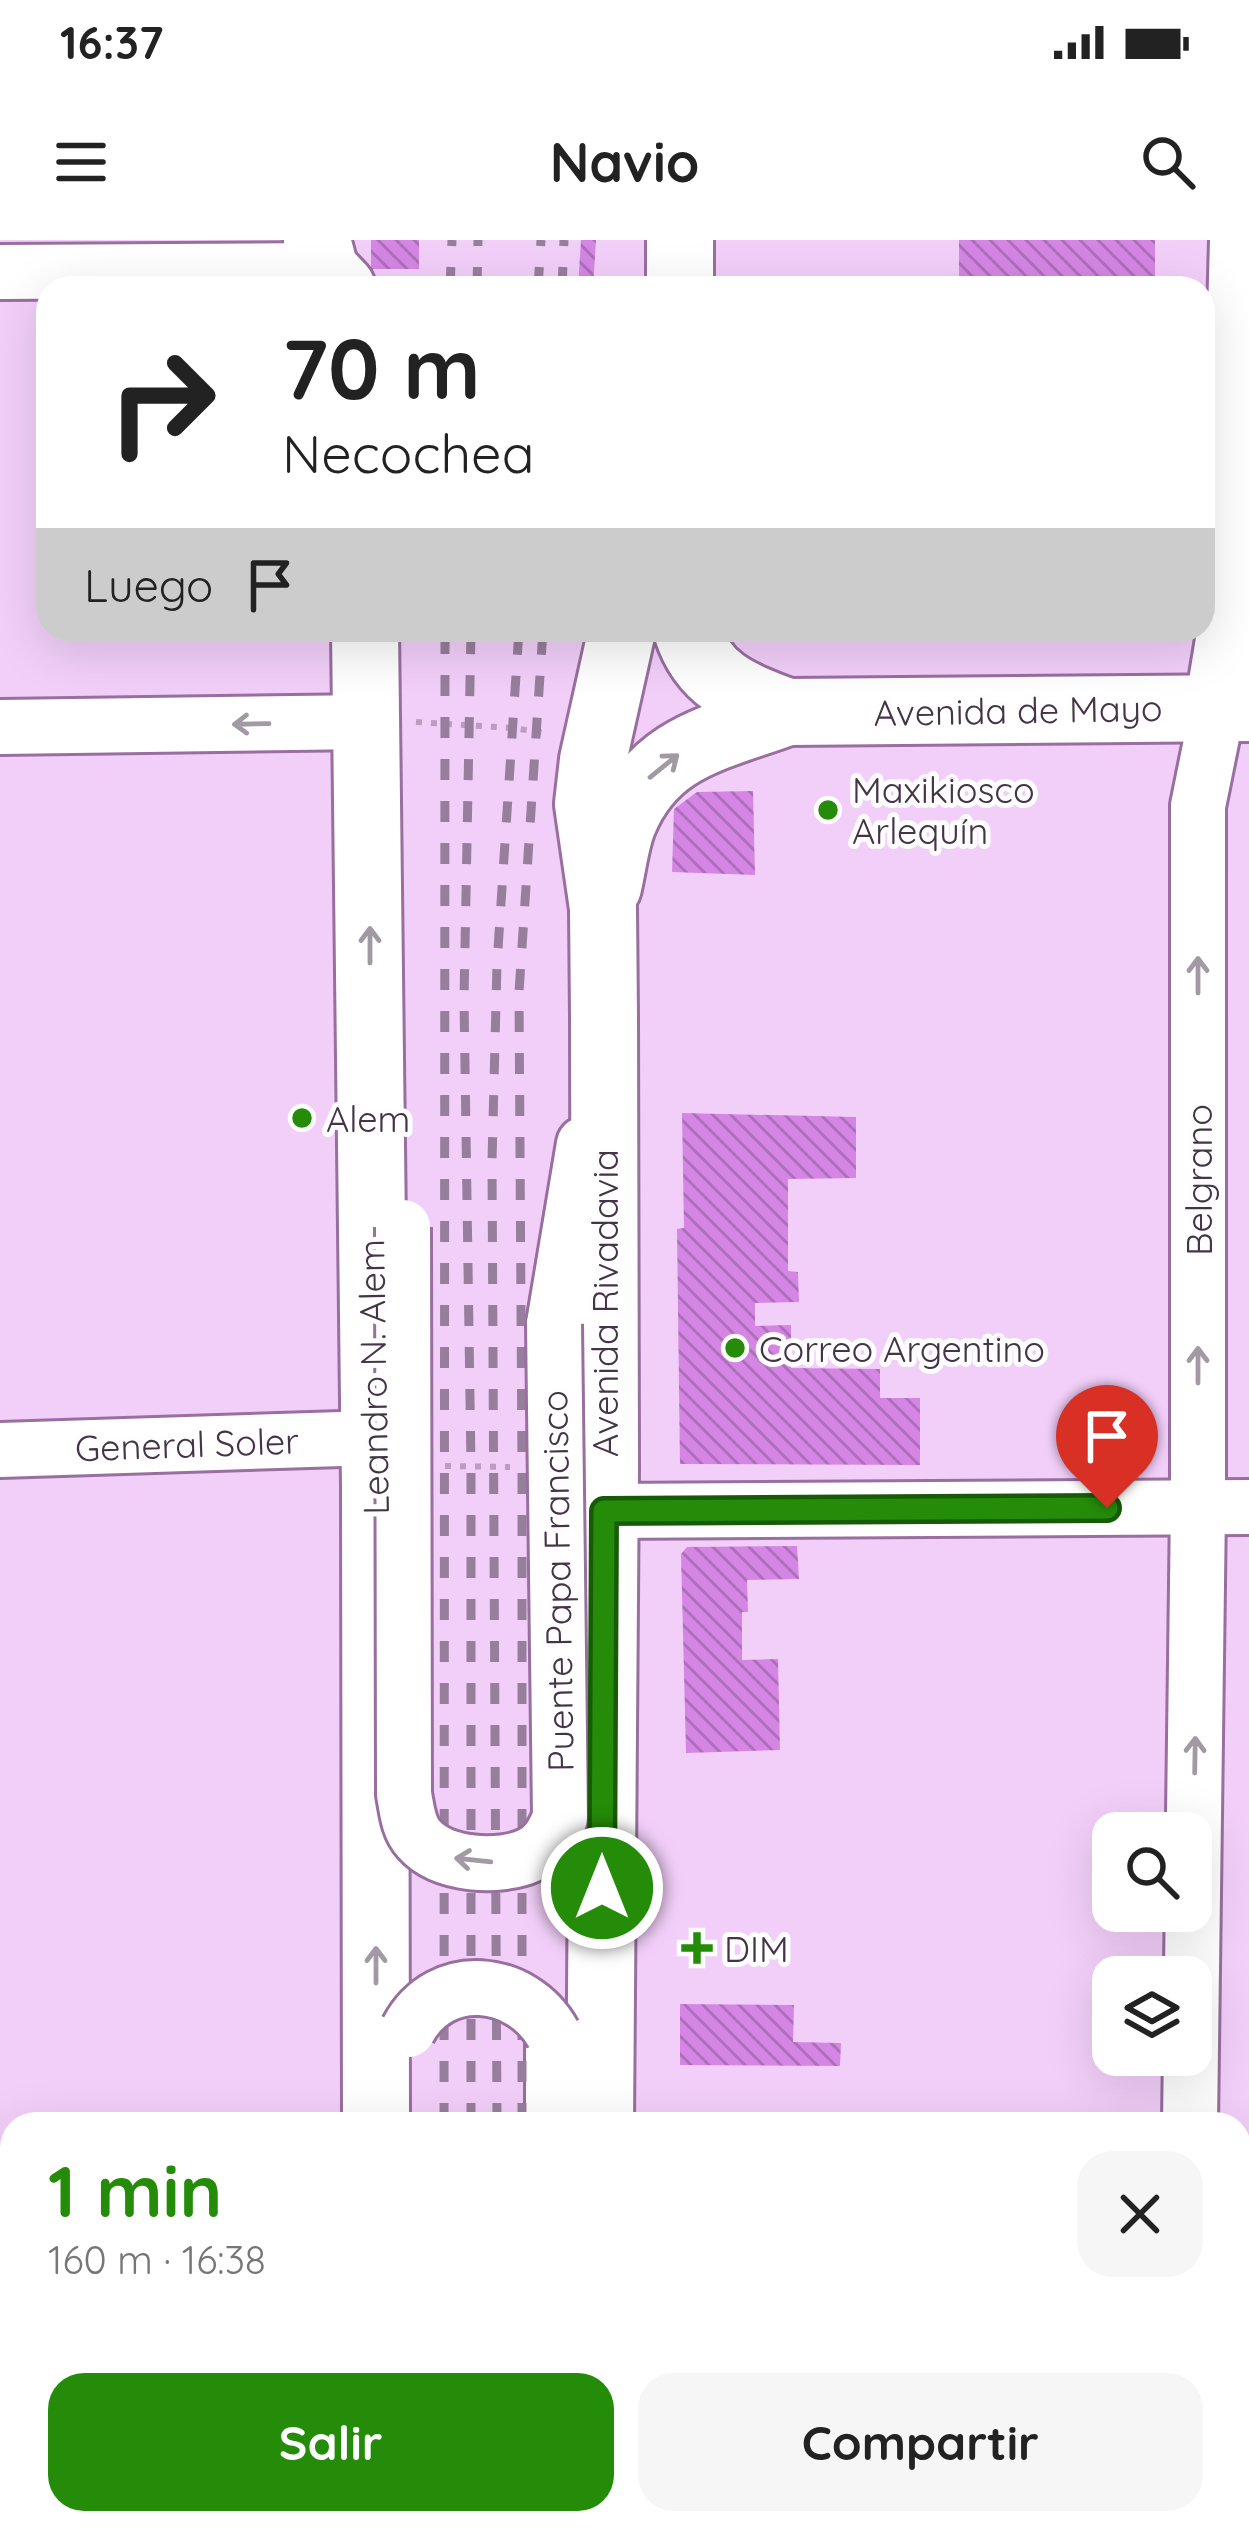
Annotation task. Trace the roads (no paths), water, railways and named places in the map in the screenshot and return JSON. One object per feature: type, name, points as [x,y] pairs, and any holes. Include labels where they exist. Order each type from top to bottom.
[{"type":"main road","points":[[680,240],[680,276]]},
{"type":"main road","name":"Belgrano","points":[[1233,708],[1243,240]]},
{"type":"main road","name":"Leandro N. Alem","points":[[365,642],[376,2112]]},
{"type":"main road","name":"Avenida Rivadavia","points":[[601,2112],[603,908],[589,804],[592,760],[619,642]]},
{"type":"main road","name":"Avenida de Mayo","points":[[690,642],[694,654],[735,692],[787,712]]},
{"type":"main road","name":"Avenida de Mayo","points":[[603,908],[622,825],[662,764],[690,747],[787,712],[1233,708]]},
{"type":"street","points":[[0,272],[328,266]]},
{"type":"street","name":"Belgrano","points":[[1191,2112],[1224,1508],[1198,806],[1233,708]]},
{"type":"street","points":[[0,727],[368,712]]},
{"type":"street","name":"Puente Papa Francisco","points":[[370,1032],[403,1227],[404,1794],[410,1823],[434,1851],[454,1858],[507,1862],[533,1854],[551,1838],[560,1818],[554,1324],[604,1017]]},
{"type":"street","name":"General Soler","points":[[0,1450],[374,1438]]},
{"type":"street","points":[[604,1511],[1224,1508]]},
{"type":"street","points":[[403,2112],[403,2049],[416,2015],[438,1996],[482,1987],[509,1994],[544,2018],[553,2034],[554,2112]]},
{"type":"railway","points":[[450,276],[452,240]]},
{"type":"railway","points":[[477,276],[478,240]]},
{"type":"railway","points":[[539,276],[541,240]]},
{"type":"railway","points":[[562,276],[564,240]]},
{"type":"railway","points":[[444,2112],[445,642]]},
{"type":"railway","points":[[471,642],[464,999],[471,1466],[471,2112]]},
{"type":"railway","points":[[497,2112],[492,1161],[497,964],[518,642]]},
{"type":"railway","points":[[522,2112],[519,992],[542,642]]},
{"type":"place","name":"Maxikiosco Arlequín","points":[[828,810]]},
{"type":"place","name":"Alem","points":[[302,1118]]},
{"type":"place","name":"Correo Argentino","points":[[735,1348]]},
{"type":"place","name":"DIM","points":[[697,1948]]}]
